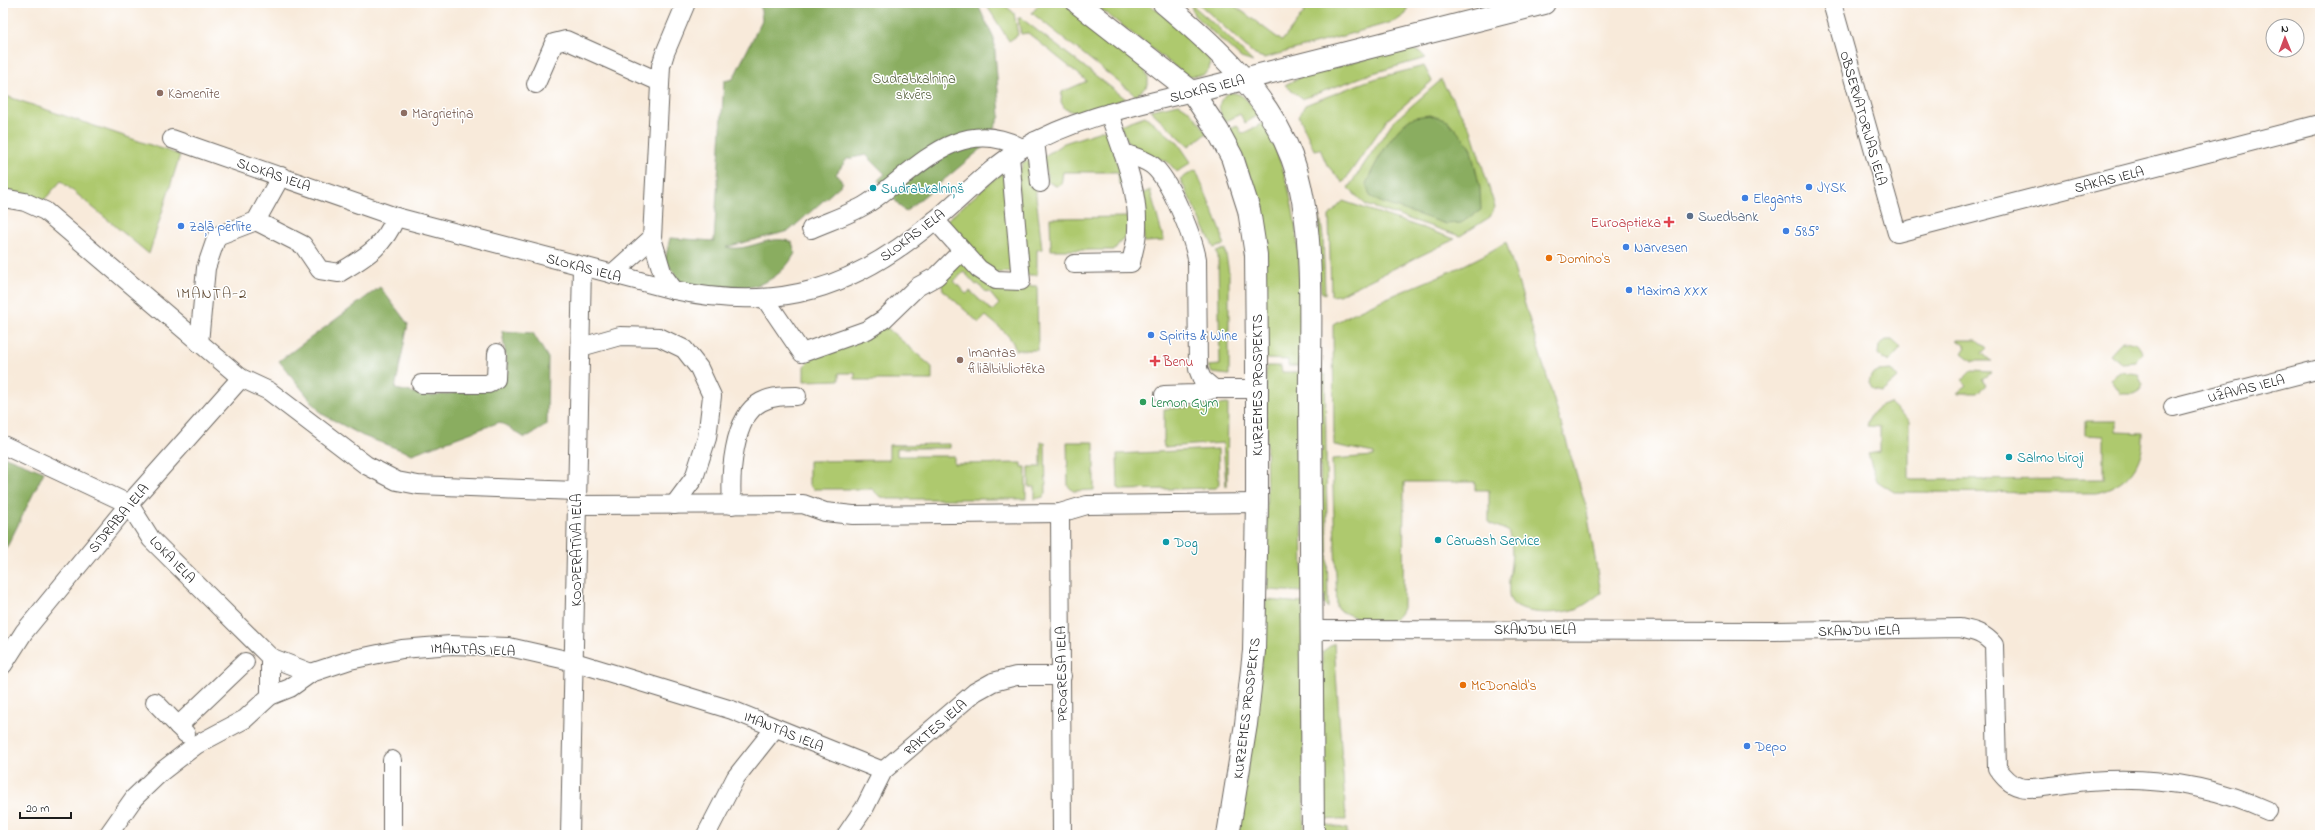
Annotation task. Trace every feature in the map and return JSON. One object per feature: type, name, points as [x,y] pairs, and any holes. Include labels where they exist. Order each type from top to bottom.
[{"type":"main road","name":"KURZEMES PROSPEKTS","points":[[1078,3],[1192,92],[1218,131],[1232,157],[1249,210],[1256,255],[1257,503],[1254,651],[1244,738],[1228,835]]},
{"type":"main road","points":[[1164,3],[1208,39],[1244,79],[1270,114],[1292,158],[1304,210],[1309,311],[1313,835]]},
{"type":"main road","name":"SLOKAS IELA","points":[[1192,92],[1544,3]]},
{"type":"street","points":[[674,290],[663,275],[652,238],[660,82],[665,52],[686,3]]},
{"type":"street","name":"OBSERVATORIJAS IELA","points":[[1832,3],[1897,232]]},
{"type":"street","points":[[536,84],[554,43],[566,40],[660,82]]},
{"type":"street","name":"SLOKAS IELA","points":[[172,139],[396,217],[703,297],[766,300],[813,290],[852,276],[898,250],[1023,149],[1065,127],[1109,113],[1192,92]]},
{"type":"street","points":[[1074,264],[1131,263],[1137,230],[1136,203],[1123,153],[1109,113]]},
{"type":"street","name":"SAKAS IELA","points":[[1897,232],[2320,124]]},
{"type":"street","points":[[811,229],[866,204],[926,157],[947,146],[986,138],[1004,139],[1023,149],[1040,183]]},
{"type":"street","points":[[936,220],[979,269],[996,280],[1021,281],[1023,149]]},
{"type":"street","points":[[1123,153],[1152,165],[1166,180],[1194,245],[1197,259],[1198,368],[1202,379],[1214,389]]},
{"type":"street","points":[[199,343],[206,268],[217,236],[256,222],[281,176]]},
{"type":"street","points":[[3,198],[25,202],[45,211],[241,378],[269,391],[366,465],[397,481],[418,485],[674,505],[803,504],[825,512],[853,515],[1060,513],[1087,505],[1257,503]]},
{"type":"street","points":[[256,222],[303,245],[320,270],[338,273],[371,254],[390,232],[396,217]]},
{"type":"street","points":[[612,274],[652,238]]},
{"type":"street","points":[[766,300],[802,353],[867,330],[884,319],[916,287],[937,276],[962,251]]},
{"type":"street","name":"KOOPERATĪVA IELA","points":[[570,835],[575,662],[576,498],[582,266]]},
{"type":"street","points":[[581,347],[620,336],[659,337],[684,348],[700,368],[712,396],[707,438],[694,478],[674,505]]},
{"type":"street","points":[[421,384],[488,384],[496,378],[497,353]]},
{"type":"street","name":"UŽAVAS IELA","points":[[2173,407],[2320,369]]},
{"type":"street","name":"SIDRABA IELA","points":[[3,665],[24,632],[129,504],[241,378]]},
{"type":"street","points":[[1164,395],[1195,394],[1214,389],[1257,389]]},
{"type":"street","points":[[732,505],[730,482],[738,433],[748,414],[759,403],[778,396],[797,396]]},
{"type":"street","points":[[3,445],[129,504]]},
{"type":"street","name":"LOKA IELA","points":[[129,504],[151,539],[270,657],[311,673]]},
{"type":"street","name":"PROGRESA IELA","points":[[1060,513],[1062,835]]},
{"type":"street","name":"SKANDU IELA","points":[[1312,630],[1775,631],[1960,628],[1973,630],[1985,635],[1994,645],[1997,768],[2006,779],[2019,787],[2033,789],[2051,785],[2111,780],[2164,781],[2222,794],[2268,811]]},
{"type":"street","name":"IMANTAS IELA","points":[[108,835],[134,798],[161,772],[196,745],[244,719],[270,696],[290,688],[311,673],[350,660],[402,649],[451,645],[509,647],[575,662],[732,710],[883,771]]},
{"type":"street","points":[[270,657],[270,696]]},
{"type":"street","points":[[178,726],[245,662]]},
{"type":"street","name":"RAKTES IELA","points":[[846,835],[865,807],[883,771],[975,692],[993,682],[1016,676],[1062,676]]},
{"type":"street","points":[[155,702],[196,745]]},
{"type":"street","points":[[706,835],[736,777],[775,728]]},
{"type":"street","points":[[392,760],[392,835]]},
{"type":"green space","name":"Sudrabkalniņa skvērs","points":[[760,3],[977,3],[994,39],[1000,116],[986,145],[905,212],[878,180],[885,174],[866,155],[847,159],[836,174],[843,183],[789,231],[726,247],[735,248],[751,246],[775,240],[792,242],[795,253],[785,267],[773,278],[744,288],[728,289],[695,286],[680,282],[665,260],[670,238],[714,241],[724,81],[733,79],[762,20]]},
{"type":"green space","points":[[985,3],[1002,3],[1014,13],[1018,35],[1009,41]]},
{"type":"green space","points":[[1040,3],[1063,3],[1143,66],[1148,78],[1148,85],[1136,96],[1032,13]]},
{"type":"green space","points":[[1093,3],[1148,3],[1176,25],[1202,50],[1210,60],[1209,70],[1203,75],[1187,76]]},
{"type":"green space","points":[[1190,3],[1221,30],[1253,62],[1241,58],[1194,15]]},
{"type":"green space","points":[[1198,3],[1231,3],[1282,41],[1305,11],[1295,3],[1408,3],[1406,14],[1396,21],[1264,58],[1255,55]]},
{"type":"green space","points":[[1018,18],[1021,18],[1126,99],[1076,113],[1065,109],[1061,102],[1062,92],[1087,81],[1028,33],[1021,34]]},
{"type":"green space","points":[[1408,48],[1420,52],[1426,58],[1373,73],[1302,99],[1285,85],[1302,76]]},
{"type":"green space","points":[[1424,66],[1432,81],[1387,120],[1343,183],[1327,165],[1320,149],[1314,150],[1299,116],[1305,105],[1370,80]]},
{"type":"green space","points":[[1441,80],[1471,130],[1495,207],[1490,217],[1460,236],[1366,205],[1348,188],[1392,123]]},
{"type":"green space","points":[[1229,93],[1243,96],[1259,115],[1245,123],[1240,114],[1225,122],[1220,110],[1220,102]]},
{"type":"green space","points":[[3,95],[180,155],[149,254],[61,181],[44,200],[3,190]]},
{"type":"green space","points":[[1179,104],[1191,113],[1207,133],[1189,146],[1150,110]]},
{"type":"green space","points":[[1430,115],[1448,121],[1470,146],[1480,188],[1481,210],[1461,223],[1446,224],[1380,202],[1370,196],[1366,184],[1384,149],[1396,132],[1409,120],[1419,116]]},
{"type":"green space","points":[[1145,116],[1178,143],[1191,162],[1177,172],[1168,162],[1130,147],[1120,125]]},
{"type":"green space","points":[[1263,123],[1276,151],[1286,181],[1293,211],[1300,272],[1301,366],[1288,366],[1288,360],[1266,359],[1258,206],[1243,157],[1228,129],[1237,125],[1242,134]]},
{"type":"green space","points":[[1107,129],[1124,184],[1119,184],[1118,172],[1063,172],[1061,185],[1056,186],[1048,182],[1043,157],[1064,143]]},
{"type":"green space","points":[[1032,160],[1042,249],[1037,250],[1037,275],[1025,275],[1017,170],[1021,169],[1023,162]]},
{"type":"green space","points":[[1005,170],[1012,272],[991,273],[946,221]]},
{"type":"green space","points":[[1196,170],[1221,231],[1224,245],[1214,248],[1180,179]]},
{"type":"green space","points":[[1150,190],[1164,241],[1144,242],[1142,194]]},
{"type":"green space","points":[[1343,201],[1455,239],[1339,295],[1331,296],[1329,216]]},
{"type":"green space","points":[[1320,216],[1323,237],[1325,294],[1321,292],[1317,245]]},
{"type":"green space","points":[[1128,217],[1131,228],[1114,250],[1051,250],[1050,218]]},
{"type":"green space","points":[[1506,242],[1586,506],[1601,593],[1588,603],[1573,610],[1546,613],[1525,610],[1517,607],[1511,601],[1509,594],[1509,577],[1512,556],[1511,540],[1508,531],[1489,523],[1489,490],[1475,490],[1475,482],[1404,482],[1403,608],[1399,616],[1392,620],[1383,622],[1364,620],[1346,614],[1337,607],[1332,459],[1374,456],[1374,453],[1334,445],[1333,324],[1376,303],[1464,265]]},
{"type":"green space","points":[[1225,249],[1229,273],[1229,375],[1212,373],[1208,366],[1220,365],[1218,256],[1216,252]]},
{"type":"green space","points":[[961,260],[1016,286],[1037,286],[1038,350],[1015,350],[1011,340],[999,327],[986,316],[979,323],[943,290],[941,282]],"holes":[[[964,272],[976,285],[978,284],[987,293],[989,292],[999,304],[992,311],[970,291],[966,294],[954,281]]]},
{"type":"green space","points":[[380,287],[408,324],[395,389],[432,396],[494,388],[508,371],[502,331],[533,333],[548,358],[547,425],[525,438],[500,422],[412,454],[363,436],[322,414],[279,361]]},
{"type":"green space","points":[[885,326],[932,367],[932,380],[855,380],[855,373],[839,373],[839,380],[804,381],[804,366],[812,358]]},
{"type":"green space","points":[[1886,340],[1892,340],[1901,348],[1890,361],[1882,359],[1878,354],[1879,345]]},
{"type":"green space","points":[[1957,340],[1977,340],[1987,348],[1982,353],[1991,361],[1972,361],[1962,353],[1966,347]]},
{"type":"green space","points":[[2122,341],[2132,342],[2141,349],[2142,353],[2135,362],[2121,363],[2110,354]]},
{"type":"green space","points":[[1266,366],[1281,366],[1282,372],[1301,372],[1303,592],[1267,590]]},
{"type":"green space","points":[[1892,370],[1898,378],[1882,392],[1873,390],[1869,383],[1871,375],[1879,371]]},
{"type":"green space","points":[[1971,371],[1992,372],[1982,379],[1986,385],[1977,393],[1957,393],[1967,385],[1962,380]]},
{"type":"green space","points":[[2121,372],[2138,374],[2143,384],[2139,391],[2133,394],[2121,394],[2111,379]]},
{"type":"green space","points":[[1319,373],[1325,375],[1328,608],[1322,602]]},
{"type":"green space","points":[[1890,403],[1909,421],[1909,478],[1912,480],[2104,479],[2104,436],[2085,435],[2085,421],[2116,421],[2116,432],[2143,433],[2143,444],[2137,464],[2132,472],[2117,485],[2096,493],[1894,492],[1877,481],[1868,454],[1880,452],[1880,427],[1867,426],[1870,417],[1875,410]]},
{"type":"green space","points":[[1228,404],[1226,486],[1223,443],[1164,447],[1163,441],[1164,409]]},
{"type":"green space","points":[[1041,442],[1045,442],[1046,493],[1043,497],[1035,499],[1035,487],[1029,487],[1029,467],[1041,467]]},
{"type":"green space","points":[[1067,442],[1094,442],[1094,490],[1073,491],[1068,486]]},
{"type":"green space","points":[[950,444],[950,448],[897,448],[897,456],[954,456],[954,464],[1022,463],[1022,467],[1026,467],[1026,499],[888,499],[879,496],[872,489],[813,489],[809,485],[809,461],[889,460],[889,445]]},
{"type":"green space","points":[[1218,449],[1219,485],[1216,488],[1122,490],[1118,488],[1117,454]]},
{"type":"green space","points":[[3,456],[44,472],[8,545],[3,551]]},
{"type":"green space","points":[[1266,600],[1303,603],[1304,835],[1238,835],[1263,652]]},
{"type":"green space","points":[[1334,643],[1346,820],[1323,819],[1322,652]]},
{"type":"green space","points":[[1323,824],[1347,829],[1347,835],[1323,835]]},
{"type":"place","name":"Kamenīte","points":[[160,93]]},
{"type":"place","name":"Margrietiņa","points":[[404,113]]},
{"type":"place","name":"JYSK","points":[[1809,187]]},
{"type":"place","name":"Sudrabkalniņš","points":[[873,188]]},
{"type":"place","name":"Elegants","points":[[1745,198]]},
{"type":"place","name":"Swedbank","points":[[1690,216]]},
{"type":"place","name":"Euroaptieka","points":[[1669,222]]},
{"type":"place","name":"Zaļā pērlīte","points":[[181,226]]},
{"type":"place","name":"585°","points":[[1786,231]]},
{"type":"place","name":"Narvesen","points":[[1626,247]]},
{"type":"place","name":"Domino's","points":[[1549,258]]},
{"type":"place","name":"Maxima XXX","points":[[1629,290]]},
{"type":"place","name":"Spirits & Wine","points":[[1151,335]]},
{"type":"place","name":"Imantas filiālbibliotēka","points":[[960,360]]},
{"type":"place","name":"Benu","points":[[1155,361]]},
{"type":"place","name":"Lemon Gym","points":[[1143,402]]},
{"type":"place","name":"Salmo biroji","points":[[2009,457]]},
{"type":"place","name":"Carwash Service","points":[[1438,540]]},
{"type":"place","name":"Dog","points":[[1166,542]]},
{"type":"place","name":"McDonald's","points":[[1463,685]]},
{"type":"place","name":"Depo","points":[[1747,746]]},
{"type":"district","name":"IMANTA-2","points":[[212,293]]}]
